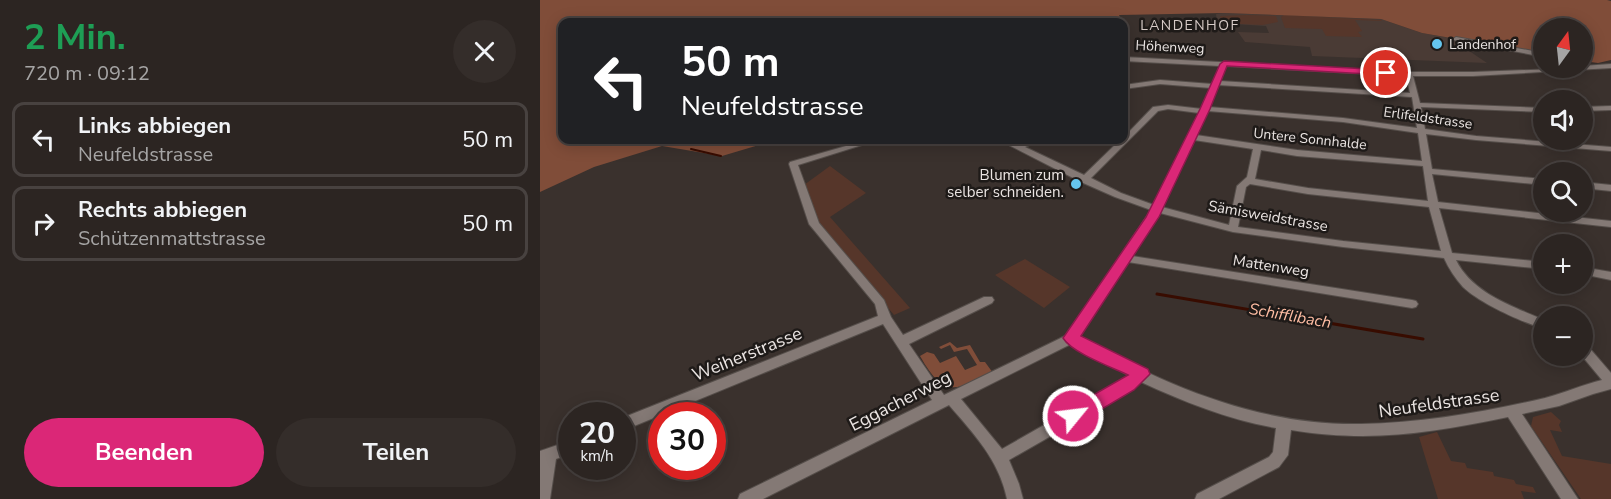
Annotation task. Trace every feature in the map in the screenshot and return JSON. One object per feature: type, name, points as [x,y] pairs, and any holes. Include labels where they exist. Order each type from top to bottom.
[{"type":"street","points":[[1456,39],[1533,53]]},
{"type":"street","name":"Höhenweg","points":[[1128,59],[1409,74],[1473,74],[1611,66]]},
{"type":"street","points":[[1071,338],[1157,209],[1205,110],[1224,64]]},
{"type":"street","points":[[1409,74],[1434,205],[1447,255],[1466,283],[1492,300],[1533,320]]},
{"type":"street","points":[[1128,86],[1160,82],[1216,84],[1533,109]]},
{"type":"street","name":"Erlifeldstrasse","points":[[1128,139],[1147,115],[1155,109],[1168,107],[1343,120],[1476,138],[1611,150]]},
{"type":"street","points":[[1593,109],[1611,108]]},
{"type":"street","name":"Untere Sonnhalde","points":[[1191,138],[1533,181]]},
{"type":"street","points":[[860,144],[793,164],[813,225],[880,303],[885,318],[901,342],[946,400],[1001,457],[1013,484],[1015,499]]},
{"type":"street","name":"Sämisweidstrasse","points":[[1012,144],[1084,180],[1157,209],[1233,229],[1533,265]]},
{"type":"street","points":[[1019,147],[1025,144]]},
{"type":"street","name":"Erlifeldstrasse","points":[[1084,180],[1123,144]]},
{"type":"street","points":[[1250,181],[1257,147]]},
{"type":"street","points":[[1233,229],[1242,186],[1250,181],[1308,191],[1611,224]]},
{"type":"street","points":[[1593,186],[1611,188]]},
{"type":"street","name":"Mattenweg","points":[[1125,258],[1412,304]]},
{"type":"street","points":[[1593,272],[1611,276]]},
{"type":"street","points":[[901,342],[987,300]]},
{"type":"street","name":"Weiherstrasse","points":[[636,419],[885,318]]},
{"type":"street","name":"Neufeldstrasse","points":[[1071,338],[1092,351],[1189,398],[1284,425],[1366,431],[1404,429],[1559,400],[1611,383]]},
{"type":"street","name":"Eggacherweg","points":[[746,499],[1071,338]]},
{"type":"street","points":[[1593,361],[1611,383]]},
{"type":"street","points":[[1001,457],[1128,385],[1142,374]]},
{"type":"street","points":[[1511,410],[1570,499]]},
{"type":"street","points":[[1203,499],[1274,462],[1282,450],[1284,425]]},
{"type":"street","points":[[542,499],[545,457]]},
{"type":"shaded area","points":[[540,0],[1611,1],[1611,60],[1598,63],[1593,62],[1593,18],[1533,18],[1533,52],[1422,33],[1381,19],[1224,13],[1119,15],[1120,18],[558,18],[558,144],[762,144],[722,156],[662,146],[594,167],[540,192]]},
{"type":"shaded area","points":[[1216,14],[1381,19],[1422,33],[1463,40],[1456,42],[1487,63],[1312,56],[1310,47],[1245,42],[1238,32],[1269,33],[1266,26],[1217,23]]},
{"type":"shaded area","points":[[1284,15],[1382,21],[1355,20],[1362,31],[1358,32],[1362,37],[1326,36],[1322,29],[1285,28],[1281,17]]},
{"type":"shaded area","points":[[1220,16],[1276,16],[1278,22],[1262,25],[1222,23]]},
{"type":"shaded area","points":[[830,166],[866,193],[830,217],[910,308],[894,315],[819,226],[804,185]]},
{"type":"shaded area","points":[[1025,259],[1070,287],[1044,308],[995,275]]},
{"type":"shaded area","points":[[950,342],[957,348],[970,345],[980,362],[985,362],[993,373],[959,387],[943,385],[928,370],[920,356],[927,352],[934,354],[940,363],[956,356],[965,370],[977,365],[967,349],[954,352],[950,345],[941,349],[939,347]]},
{"type":"shaded area","points":[[1551,412],[1561,421],[1559,425],[1562,432],[1550,430],[1562,456],[1611,464],[1611,499],[1581,499],[1531,426],[1533,417]]},
{"type":"shaded area","points":[[1437,432],[1451,461],[1465,463],[1467,468],[1493,472],[1494,476],[1533,487],[1536,493],[1521,491],[1524,499],[1438,499],[1419,437]]},
{"type":"waterway","name":"Schifflibach","points":[[691,149],[721,156]]},
{"type":"waterway","name":"Schifflibach","points":[[1157,294],[1423,339]]},
{"type":"place","name":"Landenhof","points":[[1437,44]]},
{"type":"place","name":"Blumen zum selber schneiden.","points":[[1076,184]]},
{"type":"district","name":"LANDENHOF","points":[[1190,25]]},
{"type":"route","points":[[1073,416],[1128,385],[1142,374],[1127,369],[1071,338],[1153,217],[1224,64],[1386,73]]}]
